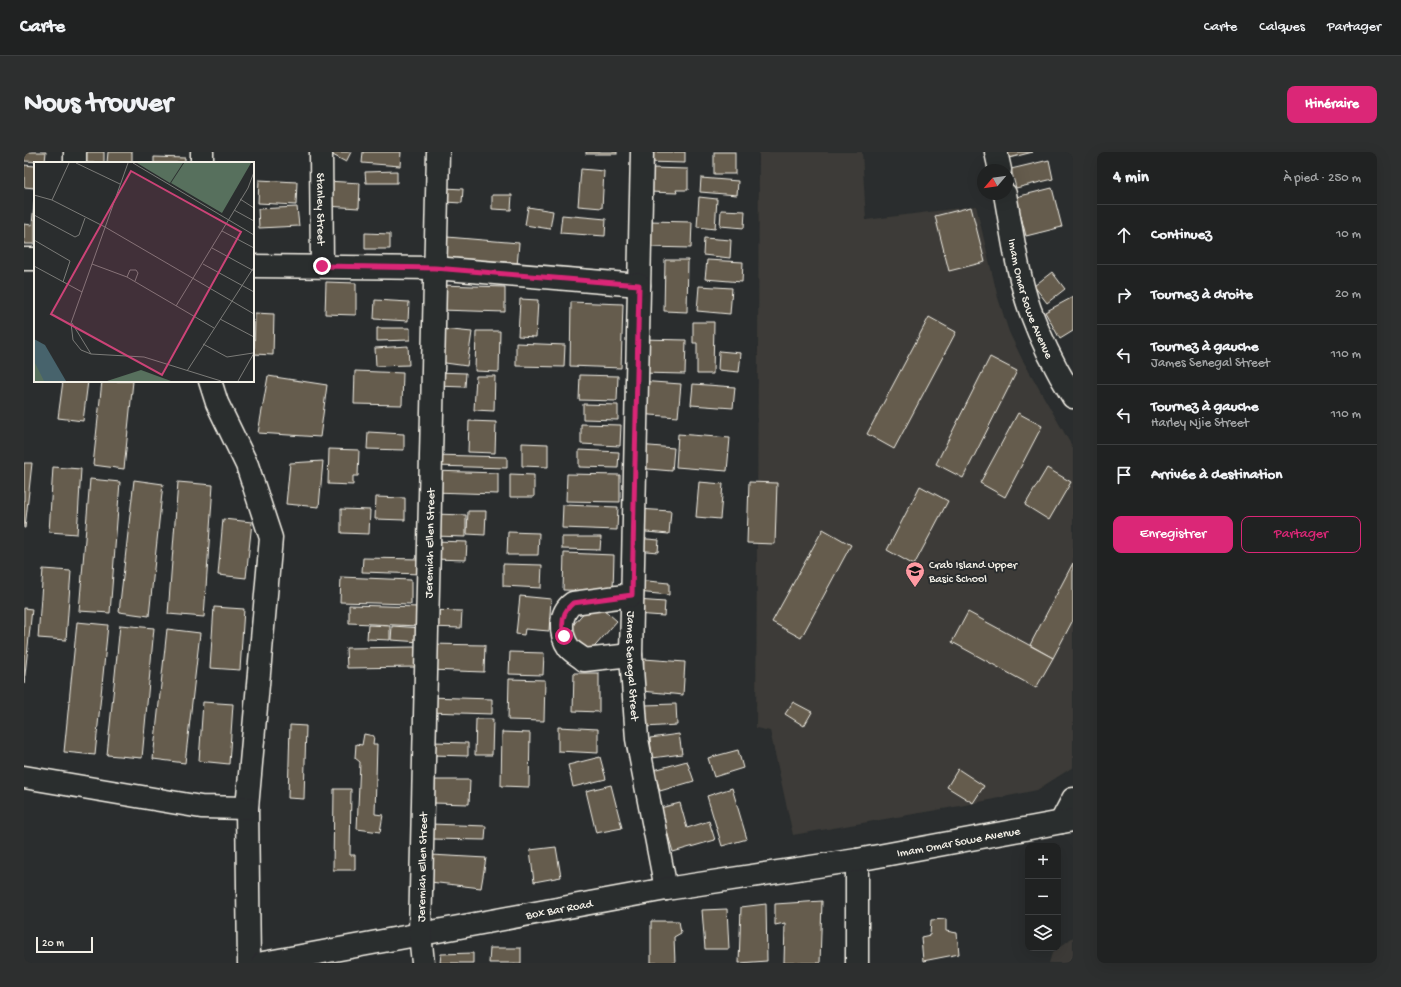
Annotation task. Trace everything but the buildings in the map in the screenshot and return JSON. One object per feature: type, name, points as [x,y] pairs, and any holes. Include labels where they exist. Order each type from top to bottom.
[{"type":"street","name":"Stanley Street","points":[[321,152],[322,266]]},
{"type":"street","name":"Jeremiah Ellen Street","points":[[423,963],[420,934],[438,152]]},
{"type":"street","name":"James Senegal Street","points":[[642,152],[631,655],[637,739],[666,889]]},
{"type":"street","points":[[996,152],[999,164]]},
{"type":"street","name":"Imam Omar Sowe Avenue","points":[[1006,200],[1018,260],[1030,309],[1045,346],[1073,398]]},
{"type":"street","points":[[254,266],[435,268],[639,285]]},
{"type":"street","points":[[210,382],[217,403],[247,465],[270,538],[247,808],[249,963]]},
{"type":"street","points":[[631,655],[584,660],[570,649],[564,636],[561,623],[567,608],[573,603],[632,595]]},
{"type":"street","points":[[24,777],[201,807],[247,808]]},
{"type":"street","name":"Imam Omar Sowe Avenue","points":[[856,860],[1067,821],[1073,799]]},
{"type":"street","points":[[856,860],[857,963]]},
{"type":"street","name":"Box Bar Road","points":[[263,963],[666,889],[856,860]]},
{"type":"shaded area","name":"Crab Island Upper Basic School","points":[[759,152],[862,152],[866,220],[976,206],[998,298],[1009,332],[1022,359],[1073,448],[1073,767],[1037,790],[960,806],[793,835],[770,731],[756,728]]},
{"type":"shaded area","points":[[1073,937],[1073,963],[1049,963],[1052,953],[1055,951],[1061,951],[1061,946]]},
{"type":"place","name":"Crab Island Upper Basic School","points":[[915,588]]},
{"type":"route","points":[[322,266],[435,268],[639,285],[632,595],[573,603],[567,608],[561,623],[564,636]]}]
